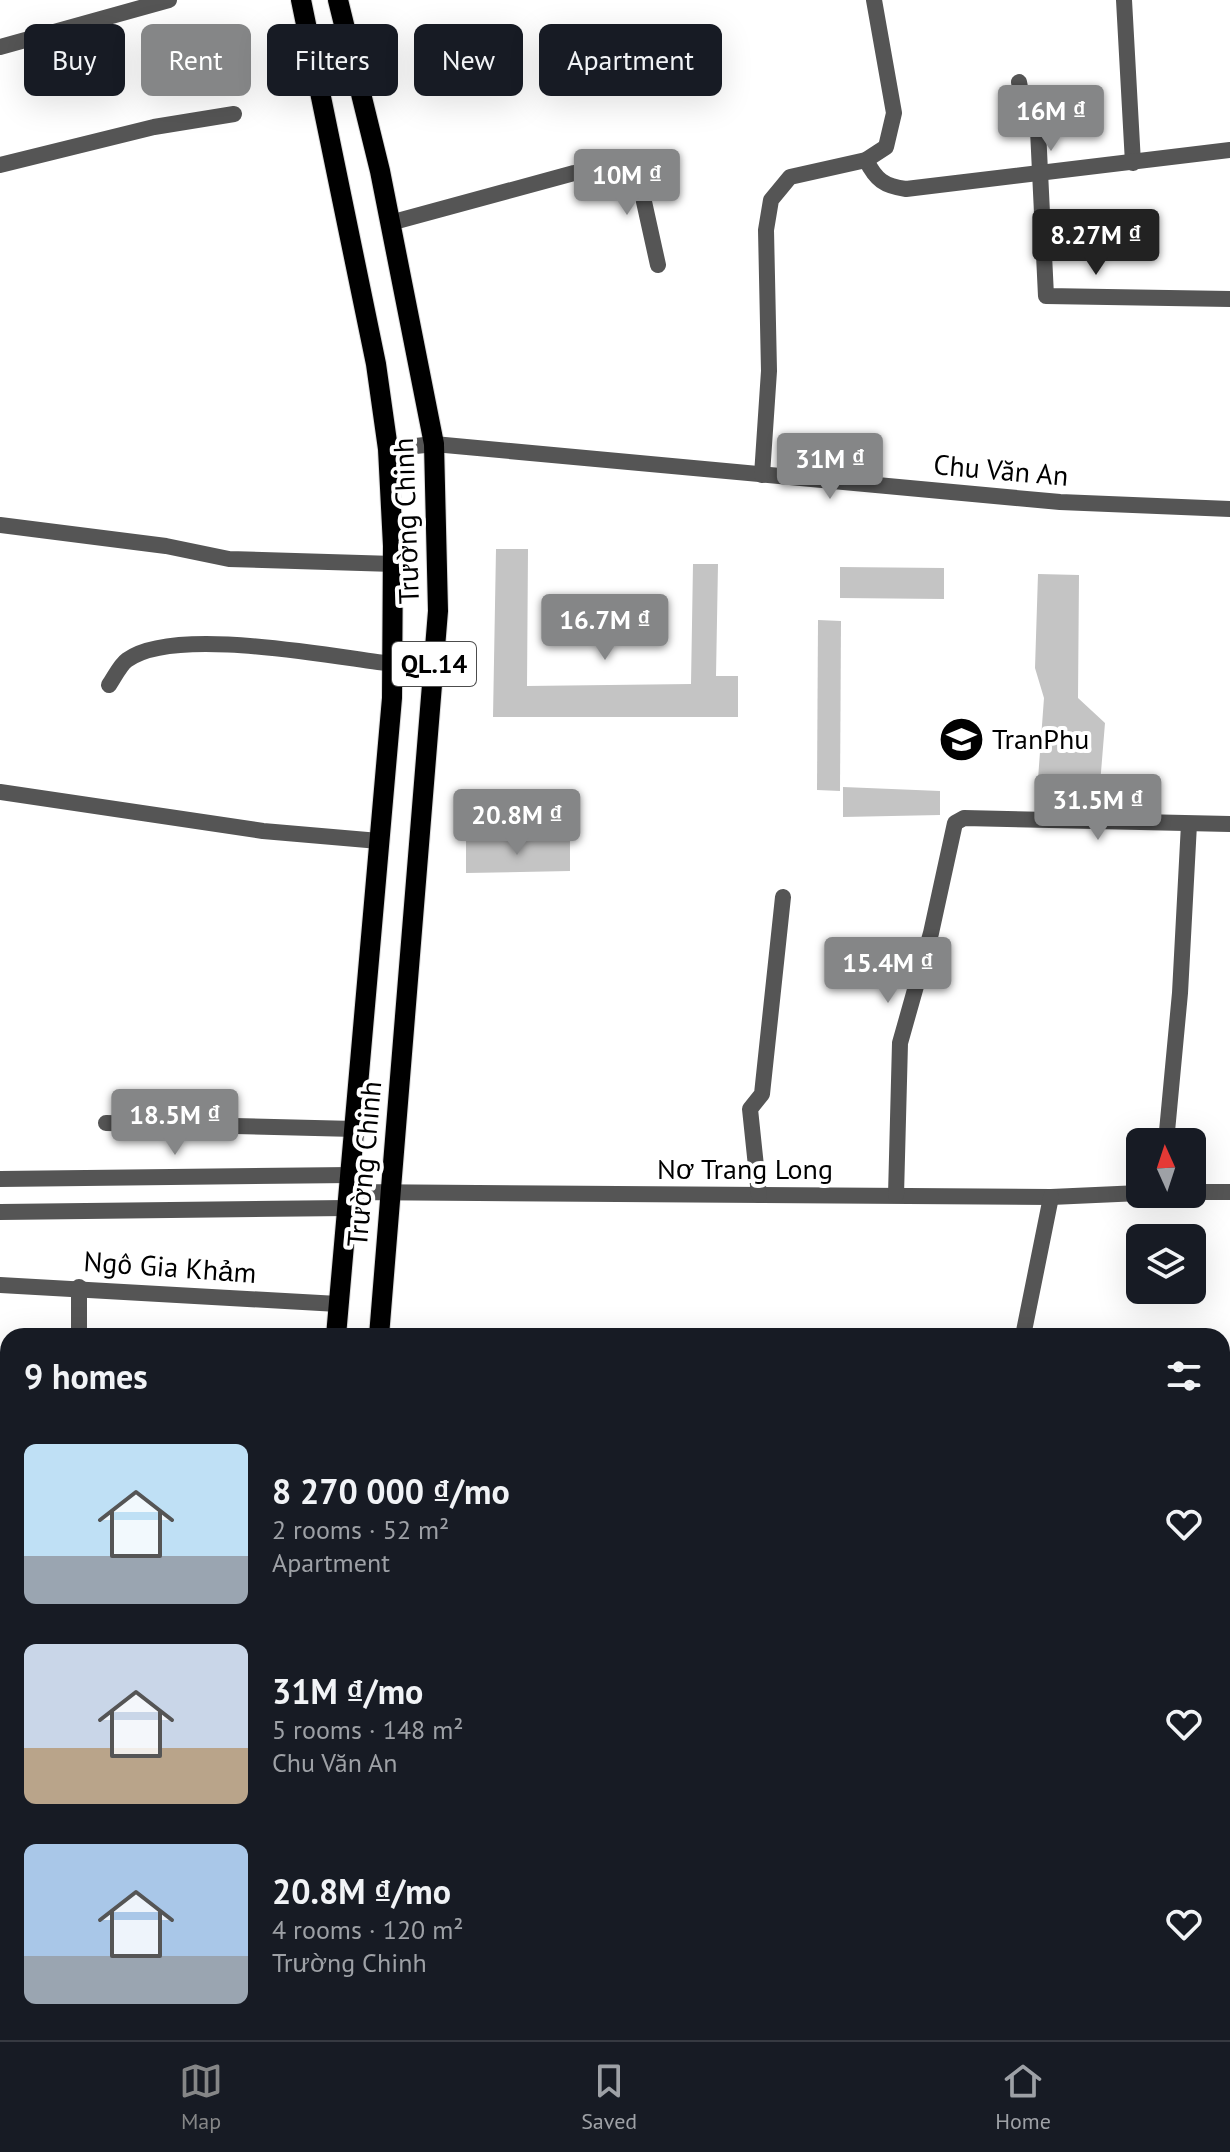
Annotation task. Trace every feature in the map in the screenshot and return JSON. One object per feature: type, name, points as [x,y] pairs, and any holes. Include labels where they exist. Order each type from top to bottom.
[{"type":"main road","name":"Trường Chinh","points":[[301,0],[363,290],[388,449],[394,564],[393,664],[336,1328]]},
{"type":"main road","name":"Trường Chinh","points":[[338,0],[355,58],[434,444],[438,611],[380,1328]]},
{"type":"street","points":[[0,47],[169,0]]},
{"type":"street","points":[[762,475],[769,371],[766,230],[771,200],[790,177],[866,160],[886,147],[894,113],[874,0]]},
{"type":"street","points":[[1124,0],[1133,163]]},
{"type":"street","points":[[1019,82],[1026,120],[1038,130],[1046,296],[1230,299]]},
{"type":"street","points":[[0,165],[141,130],[234,114]]},
{"type":"street","points":[[866,160],[876,178],[889,186],[906,189],[1230,150]]},
{"type":"street","points":[[390,223],[574,173],[635,161],[658,265]]},
{"type":"street","name":"Chu Văn An","points":[[388,449],[434,444],[1060,502],[1230,509]]},
{"type":"street","points":[[0,525],[166,546],[229,559],[394,564]]},
{"type":"street","points":[[109,685],[127,660],[176,644],[214,644],[393,664]]},
{"type":"street","points":[[0,792],[263,831],[379,841]]},
{"type":"street","points":[[896,1195],[900,1043],[931,933],[955,823],[964,818],[1230,824]]},
{"type":"street","points":[[1167,1128],[1181,978],[1189,824]]},
{"type":"street","points":[[759,1195],[750,1109],[762,1094],[783,897]]},
{"type":"street","points":[[106,1123],[355,1129]]},
{"type":"street","points":[[0,1179],[349,1192]]},
{"type":"street","points":[[0,1212],[349,1192]]},
{"type":"street","name":"Nơ Trang Long","points":[[349,1192],[1051,1197],[1126,1194]]},
{"type":"street","points":[[1206,1192],[1230,1192]]},
{"type":"street","points":[[1025,1328],[1051,1197]]},
{"type":"street","name":"Ngô Gia Khảm","points":[[0,1285],[79,1287],[338,1304]]},
{"type":"street","points":[[79,1287],[79,1328]]},
{"type":"building","points":[[496,549],[528,549],[527,686],[691,684],[693,564],[718,564],[716,676],[738,676],[738,717],[493,717]]},
{"type":"building","points":[[840,567],[944,568],[944,599],[840,598]]},
{"type":"building","points":[[1038,574],[1079,575],[1078,698],[1105,723],[1098,809],[1036,806],[1044,698],[1035,668]]},
{"type":"building","points":[[818,620],[841,621],[840,791],[817,790]]},
{"type":"building","points":[[843,787],[940,791],[940,815],[843,817]]},
{"type":"building","points":[[466,841],[570,841],[570,871],[466,873]]},
{"type":"place","name":"TranPhu","points":[[961,739]]}]
